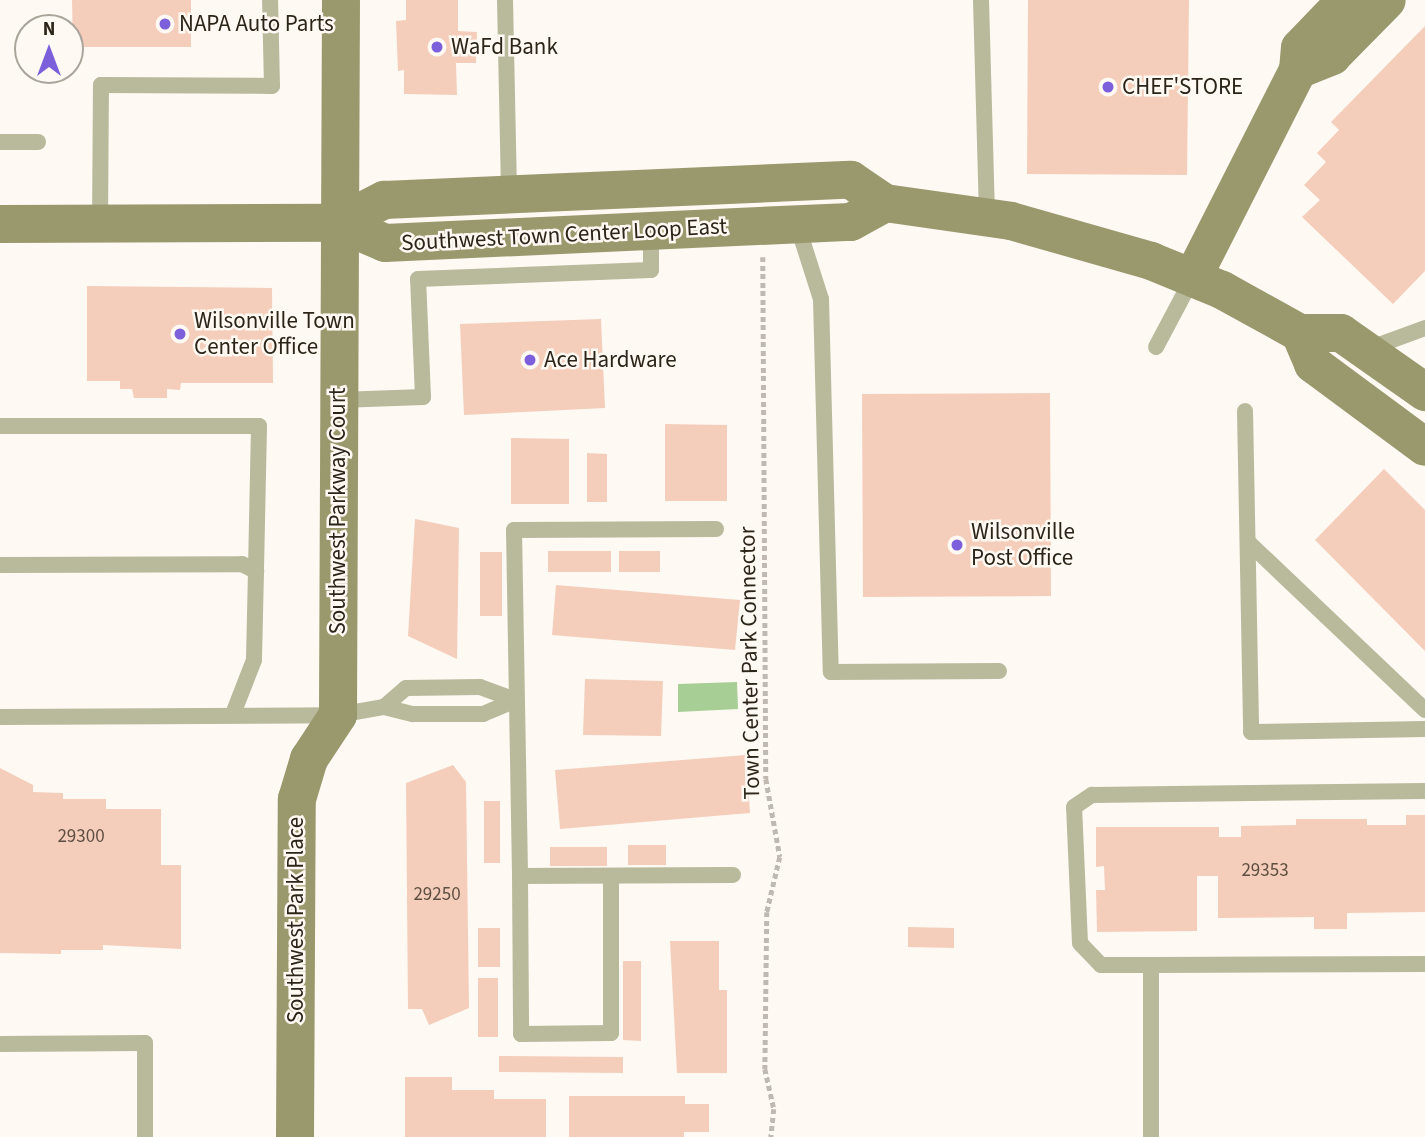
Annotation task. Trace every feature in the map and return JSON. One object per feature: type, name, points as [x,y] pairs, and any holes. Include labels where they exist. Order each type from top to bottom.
[{"type":"main road","name":"Southwest Parkway Court","points":[[338,715],[341,0]]},
{"type":"main road","points":[[1193,277],[1298,70],[1300,48],[1346,0]]},
{"type":"main road","points":[[1298,70],[1332,56],[1387,0]]},
{"type":"main road","name":"Southwest Town Center Loop East","points":[[339,223],[384,200],[851,180],[886,203],[987,216],[1088,240],[1193,277],[1300,333],[1341,333],[1425,392]]},
{"type":"main road","name":"Southwest Town Center Loop East","points":[[339,223],[385,243],[851,222],[886,203]]},
{"type":"main road","points":[[0,224],[339,223]]},
{"type":"main road","points":[[1300,333],[1313,364],[1425,447]]},
{"type":"main road","name":"Southwest Park Place","points":[[295,1137],[297,799],[309,759],[338,715]]},
{"type":"lane","points":[[100,224],[101,85],[272,86],[271,0]]},
{"type":"lane","points":[[505,0],[509,194]]},
{"type":"lane","points":[[981,0],[987,216]]},
{"type":"lane","points":[[0,142],[38,142]]},
{"type":"lane","points":[[780,224],[821,299],[831,672],[999,671]]},
{"type":"lane","points":[[338,401],[423,397],[418,279],[652,270],[651,230]]},
{"type":"lane","points":[[1156,347],[1193,277]]},
{"type":"lane","points":[[1366,349],[1425,328]]},
{"type":"lane","points":[[1245,411],[1251,732],[1425,729]]},
{"type":"lane","points":[[0,426],[259,426],[254,660],[233,714]]},
{"type":"lane","points":[[611,876],[611,1033],[521,1034],[514,530],[716,529]]},
{"type":"lane","points":[[1248,542],[1425,710]]},
{"type":"lane","points":[[0,565],[242,564],[256,571]]},
{"type":"lane","points":[[384,706],[406,688],[480,687],[516,700]]},
{"type":"lane","points":[[0,717],[338,715],[384,706],[413,714],[483,714],[516,700]]},
{"type":"lane","points":[[1425,791],[1092,795],[1074,807],[1080,943],[1101,965],[1425,964]]},
{"type":"lane","points":[[520,876],[733,875]]},
{"type":"lane","points":[[1151,965],[1151,1137]]},
{"type":"lane","points":[[0,1044],[145,1043],[145,1137]]},
{"type":"path","name":"Town Center Park Connector","points":[[771,1137],[774,1109],[765,1069],[767,912],[780,857],[765,779],[780,224]]},
{"type":"shaded area","points":[[737,682],[738,709],[678,712],[678,684]]},
{"type":"building","points":[[72,0],[191,0],[191,47],[84,47],[84,14],[72,14]]},
{"type":"building","name":"WaFd Bank","points":[[406,0],[458,0],[458,31],[477,32],[476,63],[456,63],[457,95],[404,94],[404,70],[398,71],[396,21],[406,20]]},
{"type":"building","name":"CHEF'STORE","points":[[1028,0],[1189,0],[1187,175],[1027,174]]},
{"type":"building","points":[[1425,26],[1425,271],[1393,304],[1302,217],[1320,200],[1304,185],[1326,162],[1317,153],[1339,130],[1331,122]]},
{"type":"building","name":"Wilsonville Town Center Office","points":[[87,286],[272,288],[273,383],[181,383],[180,390],[167,389],[167,398],[134,398],[132,389],[120,389],[120,381],[87,381]]},
{"type":"building","points":[[601,319],[605,408],[464,415],[460,324]]},
{"type":"building","name":"Wilsonville Post Office","points":[[1050,393],[1051,596],[863,597],[862,394]]},
{"type":"building","points":[[665,424],[727,425],[727,501],[665,501]]},
{"type":"building","points":[[511,438],[569,439],[569,504],[511,504]]},
{"type":"building","points":[[587,453],[607,454],[607,502],[587,502]]},
{"type":"building","points":[[1384,469],[1425,510],[1425,651],[1315,540]]},
{"type":"building","points":[[415,519],[459,528],[457,659],[408,636]]},
{"type":"building","points":[[548,551],[611,551],[611,572],[548,572]]},
{"type":"building","points":[[619,551],[660,551],[660,572],[619,572]]},
{"type":"building","points":[[480,552],[502,552],[502,616],[480,616]]},
{"type":"building","points":[[556,585],[740,600],[735,650],[552,635]]},
{"type":"building","points":[[585,679],[663,681],[661,736],[583,735]]},
{"type":"building","points":[[746,755],[750,813],[560,829],[555,770]]},
{"type":"building","points":[[453,765],[466,782],[469,1008],[429,1025],[422,1009],[408,1009],[406,783]]},
{"type":"building","points":[[0,768],[33,785],[33,792],[63,793],[63,799],[106,799],[106,809],[161,809],[161,865],[181,865],[181,949],[103,945],[103,950],[61,950],[61,954],[0,953]]},
{"type":"building","points":[[484,801],[500,801],[500,863],[484,863]]},
{"type":"building","points":[[1406,815],[1425,815],[1425,912],[1347,913],[1347,929],[1314,929],[1314,917],[1218,918],[1218,876],[1197,876],[1197,931],[1097,932],[1096,890],[1105,890],[1104,866],[1096,867],[1096,827],[1219,827],[1219,837],[1241,837],[1241,826],[1296,825],[1296,819],[1367,819],[1367,825],[1406,825]]},
{"type":"building","points":[[628,845],[666,845],[666,865],[628,865]]},
{"type":"building","points":[[550,847],[607,847],[607,866],[550,866]]},
{"type":"building","points":[[908,927],[954,928],[954,948],[908,947]]},
{"type":"building","points":[[478,928],[500,928],[500,967],[478,967]]},
{"type":"building","points":[[670,941],[719,941],[719,990],[727,990],[727,1073],[677,1073]]},
{"type":"building","points":[[623,961],[641,961],[641,1041],[623,1040]]},
{"type":"building","points":[[478,978],[498,978],[498,1037],[478,1037]]},
{"type":"building","points":[[499,1056],[623,1057],[623,1073],[499,1072]]},
{"type":"building","points":[[405,1077],[452,1077],[452,1090],[494,1090],[494,1099],[546,1099],[546,1137],[405,1137]]},
{"type":"building","points":[[569,1096],[685,1096],[685,1104],[709,1104],[709,1132],[684,1132],[684,1137],[569,1137]]},
{"type":"place","name":"NAPA Auto Parts","points":[[165,24]]},
{"type":"place","name":"WaFd Bank","points":[[437,47]]},
{"type":"place","name":"CHEF'STORE","points":[[1108,87]]},
{"type":"place","name":"Wilsonville Town Center Office","points":[[180,334]]},
{"type":"place","name":"Ace Hardware","points":[[530,360]]},
{"type":"place","name":"Wilsonville Post Office","points":[[957,545]]}]
